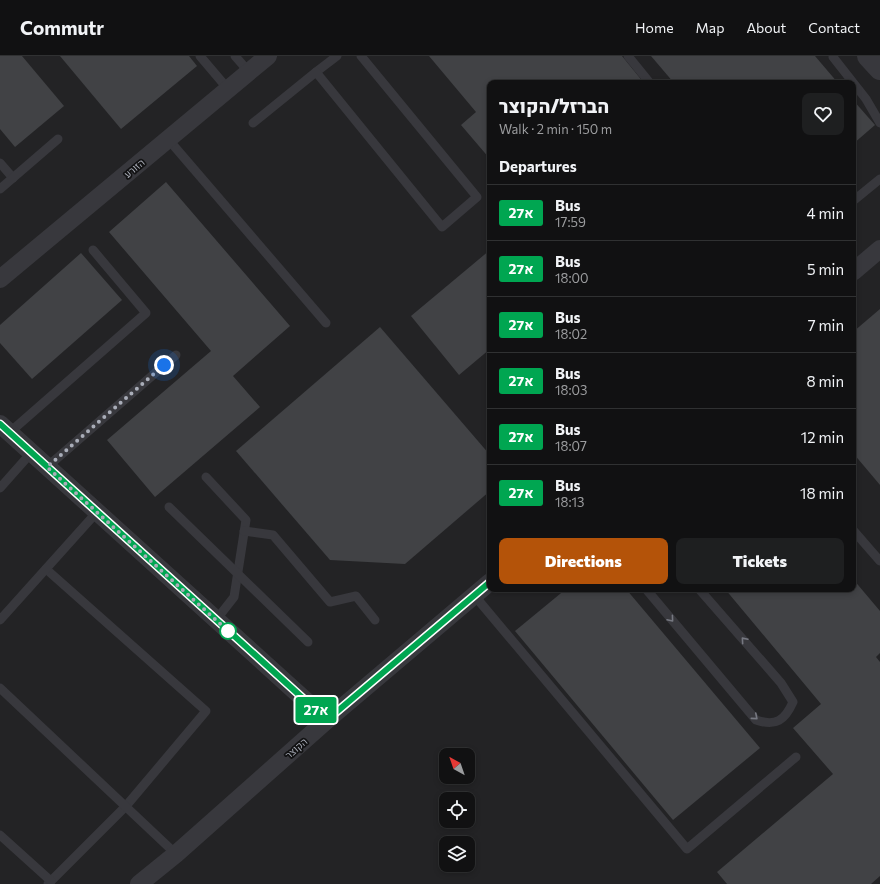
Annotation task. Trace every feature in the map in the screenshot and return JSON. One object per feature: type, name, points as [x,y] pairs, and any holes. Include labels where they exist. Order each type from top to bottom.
[{"type":"street","name":"הזורע","points":[[0,279],[268,56]]},
{"type":"street","points":[[868,56],[880,69]]},
{"type":"street","points":[[856,269],[880,249]]},
{"type":"street","points":[[4,429],[327,720]]},
{"type":"street","name":"הקוצר","points":[[138,884],[176,854],[327,720],[487,584]]},
{"type":"lane","points":[[200,56],[228,89]]},
{"type":"lane","points":[[235,56],[249,72]]},
{"type":"lane","points":[[253,123],[337,56]]},
{"type":"lane","points":[[316,72],[442,227],[477,196],[360,56]]},
{"type":"lane","points":[[628,56],[648,80]]},
{"type":"lane","points":[[833,58],[851,80]]},
{"type":"lane","points":[[856,87],[866,99],[880,123]]},
{"type":"lane","points":[[0,190],[58,139]]},
{"type":"lane","points":[[168,139],[326,323]]},
{"type":"lane","points":[[0,163],[13,178]]},
{"type":"lane","points":[[856,199],[880,179]]},
{"type":"lane","points":[[4,429],[146,313],[93,250]]},
{"type":"lane","points":[[47,467],[176,355]]},
{"type":"lane","points":[[0,488],[31,453]]},
{"type":"lane","points":[[206,476],[246,520],[234,597],[216,620]]},
{"type":"lane","points":[[169,507],[308,642]]},
{"type":"lane","points":[[0,620],[97,512]]},
{"type":"lane","points":[[244,531],[273,535],[330,602],[356,596],[375,620]]},
{"type":"lane","points":[[856,533],[880,561]]},
{"type":"lane","points":[[0,835],[49,882],[126,806],[206,711],[46,568]]},
{"type":"lane","points":[[649,592],[756,720],[766,724],[777,722],[788,713],[793,702],[781,683],[702,592]]},
{"type":"lane","points":[[474,595],[687,849],[796,757]]},
{"type":"lane","points":[[0,688],[176,854]]},
{"type":"shaded area","points":[[0,56],[880,56],[880,884],[0,884]]},
{"type":"building","points":[[0,56],[22,56],[64,106],[15,147],[0,129]]},
{"type":"building","points":[[60,56],[189,56],[197,66],[121,129]]},
{"type":"building","points":[[429,56],[622,56],[642,80],[487,80],[487,155],[461,125],[476,112]]},
{"type":"building","points":[[651,56],[815,56],[835,80],[671,80]]},
{"type":"building","points":[[856,103],[875,125],[856,141]]},
{"type":"building","points":[[166,182],[290,326],[233,376],[260,407],[155,497],[107,440],[211,351],[109,232]]},
{"type":"building","points":[[81,253],[122,300],[32,379],[0,343],[0,325]]},
{"type":"building","points":[[487,253],[487,352],[459,375],[411,316]]},
{"type":"building","points":[[880,309],[880,485],[856,457],[856,329]]},
{"type":"building","points":[[380,327],[487,452],[487,494],[405,564],[330,560],[236,451]]},
{"type":"building","points":[[856,583],[880,611],[880,653],[876,657],[880,662],[880,876],[871,884],[727,884],[717,872],[833,774],[793,728],[821,704],[728,592],[856,592]]},
{"type":"building","points":[[562,592],[629,592],[760,748],[673,820],[515,631]]},
{"type":"bus line","name":"27א","points":[[0,424],[327,720],[487,585]]},
{"type":"route","points":[[164,365],[47,467],[228,631]]}]
